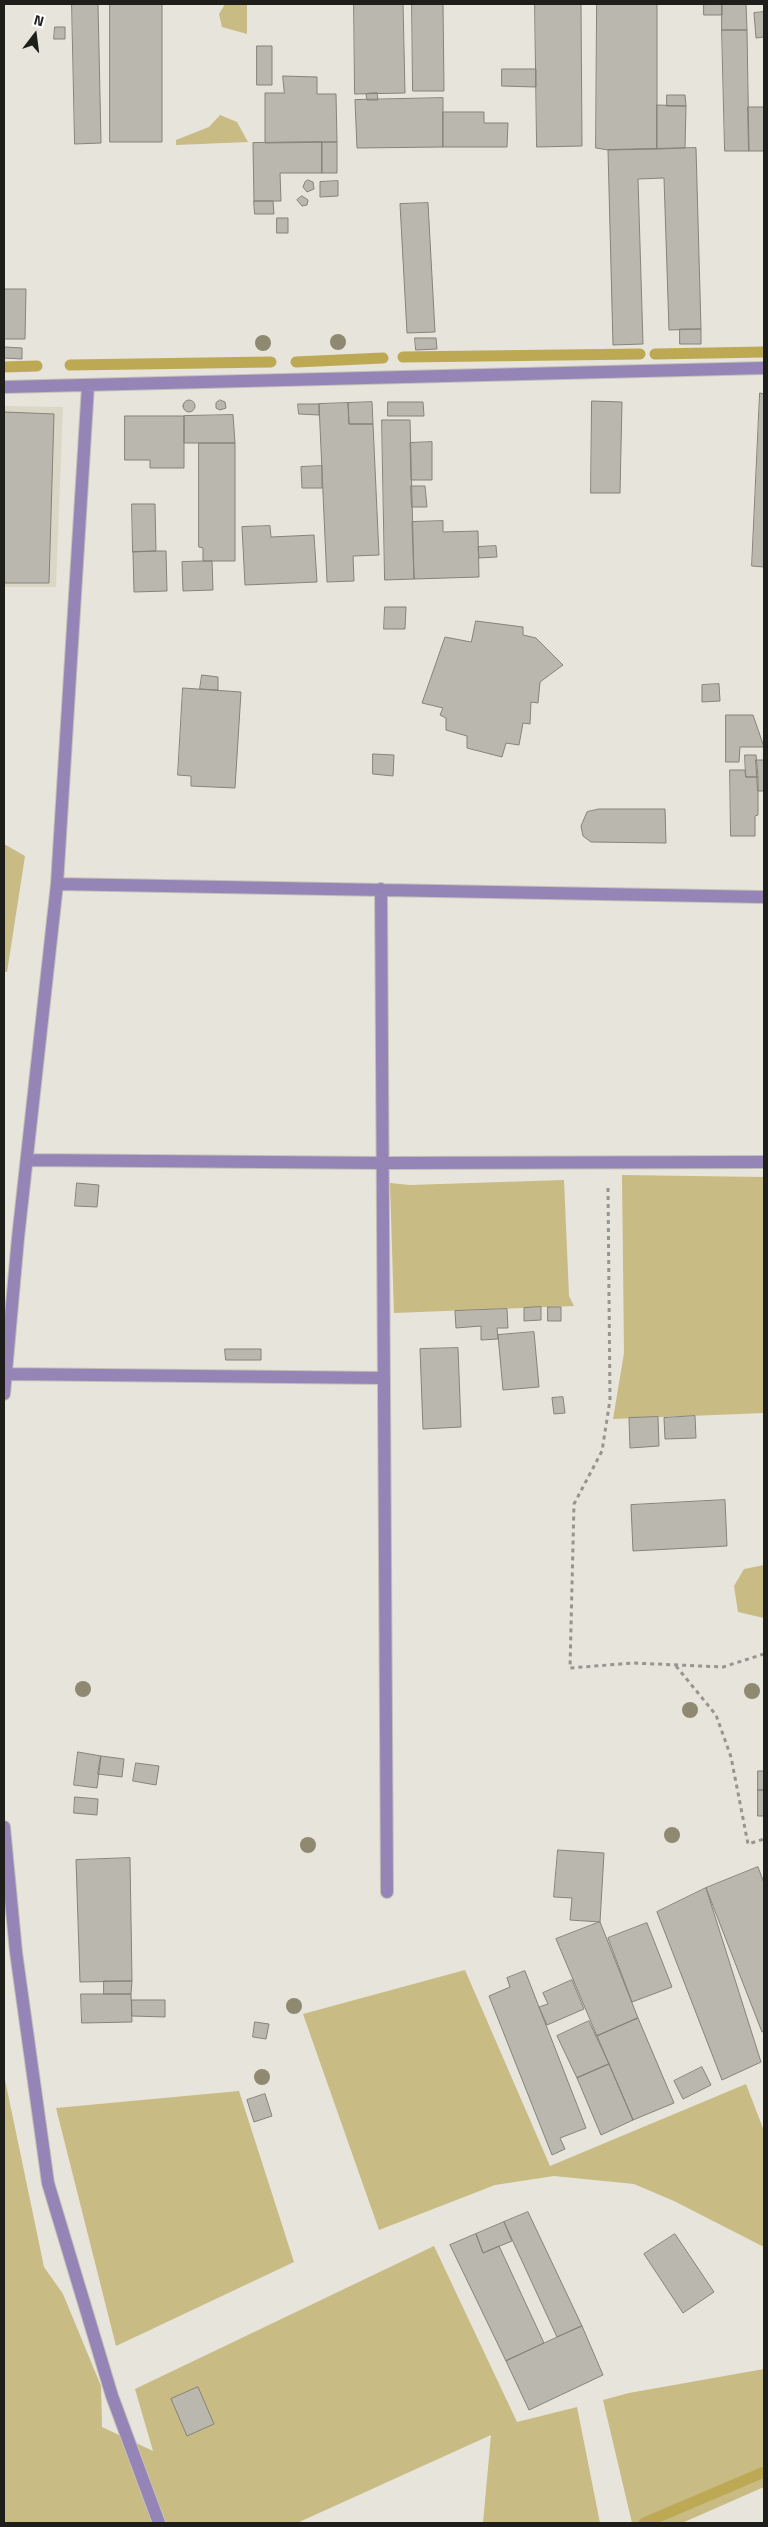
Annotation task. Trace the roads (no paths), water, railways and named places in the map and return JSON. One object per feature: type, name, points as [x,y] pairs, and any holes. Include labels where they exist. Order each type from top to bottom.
[{"type":"street","points":[[4,386],[88,386],[764,368]]},
{"type":"street","points":[[4,1394],[57,884],[88,386]]},
{"type":"street","points":[[57,884],[764,896]]},
{"type":"street","points":[[381,889],[387,1892]]},
{"type":"street","points":[[27,1160],[382,1164],[764,1162]]},
{"type":"street","points":[[6,1374],[384,1378]]},
{"type":"street","points":[[4,1827],[16,1952],[48,2183],[112,2396],[159,2523]]},
{"type":"waterway","points":[[655,354],[764,352]]},
{"type":"waterway","points":[[403,357],[640,354]]},
{"type":"waterway","points":[[296,362],[383,358]]},
{"type":"waterway","points":[[70,365],[271,362]]},
{"type":"waterway","points":[[4,367],[37,366]]},
{"type":"waterway","points":[[644,2523],[764,2472]]}]
